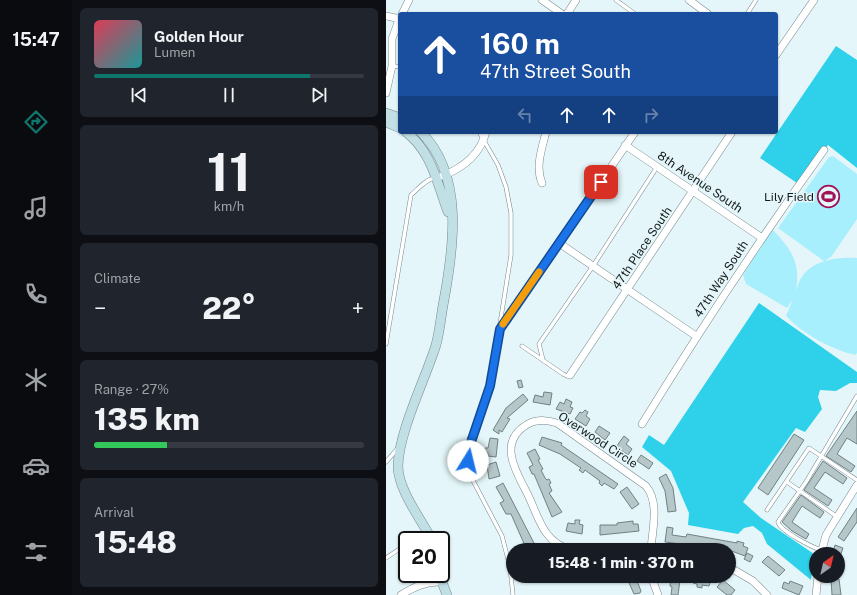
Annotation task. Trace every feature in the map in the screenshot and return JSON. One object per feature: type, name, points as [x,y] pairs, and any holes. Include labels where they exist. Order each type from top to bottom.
[{"type":"street","points":[[403,12],[410,0]]},
{"type":"street","points":[[542,0],[559,12]]},
{"type":"street","points":[[568,12],[576,0]]},
{"type":"street","points":[[690,0],[705,12]]},
{"type":"street","points":[[778,52],[814,0]]},
{"type":"street","points":[[386,16],[398,17]]},
{"type":"street","points":[[386,93],[392,66],[392,39],[398,22]]},
{"type":"street","points":[[386,41],[392,50]]},
{"type":"street","points":[[386,113],[398,117]]},
{"type":"street","points":[[386,122],[398,127]]},
{"type":"street","points":[[409,134],[416,139],[426,152],[441,176]]},
{"type":"street","points":[[423,134],[434,149],[453,212],[451,258],[436,343],[402,442],[398,466],[400,482],[427,531]]},
{"type":"street","points":[[441,176],[465,164],[476,154],[483,142],[485,134]]},
{"type":"street","points":[[542,183],[539,176],[540,159],[546,134]]},
{"type":"street","points":[[500,329],[633,134]]},
{"type":"street","name":"47th Place South","points":[[570,375],[694,192],[731,134]]},
{"type":"street","name":"8th Avenue South","points":[[625,145],[762,238]]},
{"type":"street","name":"47th Way South","points":[[642,424],[696,336],[824,150]]},
{"type":"street","points":[[559,243],[696,336]]},
{"type":"street","name":"Overwood Circle","points":[[555,543],[545,532],[512,463],[512,447],[515,437],[521,429],[534,422],[548,421],[557,423],[646,486],[651,493],[654,504],[651,543]]},
{"type":"street","points":[[822,547],[826,535],[836,516],[857,485]]},
{"type":"street","points":[[736,571],[747,577],[768,595]]},
{"type":"street","points":[[401,595],[415,586],[426,583]]},
{"type":"street","points":[[442,583],[447,595]]},
{"type":"street","points":[[654,583],[658,595]]},
{"type":"street","points":[[816,595],[817,583]]},
{"type":"lane","points":[[616,0],[632,12]]},
{"type":"lane","points":[[748,12],[756,0]]},
{"type":"lane","points":[[392,66],[398,67]]},
{"type":"lane","points":[[480,134],[483,142],[498,165],[506,188],[512,213],[511,255],[490,386],[468,451],[468,471],[502,536],[510,567],[513,595]]},
{"type":"lane","points":[[543,360],[539,344],[593,266],[657,167]]},
{"type":"lane","points":[[386,344],[411,195],[431,179],[441,176]]},
{"type":"lane","points":[[522,346],[567,376],[570,375]]},
{"type":"lane","points":[[812,547],[778,525],[778,522],[800,491],[857,396]]},
{"type":"lane","points":[[386,462],[402,442]]},
{"type":"lane","points":[[767,510],[809,448],[857,480]]},
{"type":"lane","points":[[787,482],[836,516]]},
{"type":"lane","points":[[386,558],[398,550]]},
{"type":"shaded area","points":[[836,46],[857,60],[857,168],[828,145],[797,183],[760,158],[776,134],[778,134],[778,131]]},
{"type":"shaded area","name":"Lily Field","points":[[833,156],[857,174],[857,219],[831,257],[824,261],[778,228],[829,157]]},
{"type":"shaded area","points":[[772,229],[789,250],[796,264],[796,291],[803,276],[815,265],[829,260],[857,258],[857,353],[855,355],[827,345],[809,335],[793,323],[786,316],[793,299],[787,308],[746,284],[743,275]]},
{"type":"shaded area","points":[[759,303],[857,372],[857,383],[850,383],[836,391],[820,390],[818,397],[822,409],[805,432],[796,428],[743,502],[761,518],[809,551],[809,578],[767,544],[762,533],[753,526],[744,528],[738,534],[688,525],[689,513],[671,471],[642,447],[649,435],[664,445]]},
{"type":"building","points":[[521,380],[523,387],[519,388],[517,381]]},
{"type":"building","points":[[544,392],[552,393],[550,405],[533,402],[535,395],[543,397]]},
{"type":"building","points":[[523,394],[528,400],[507,418],[510,419],[502,432],[499,430],[499,434],[493,430],[506,408]]},
{"type":"building","points":[[566,399],[572,402],[570,407],[573,408],[570,414],[556,409],[560,402],[564,404]]},
{"type":"building","points":[[585,410],[588,412],[586,416],[590,419],[586,426],[575,419],[580,412],[582,413]]},
{"type":"building","points":[[857,411],[857,444],[847,438],[837,454],[855,466],[851,472],[826,456]]},
{"type":"building","points":[[599,426],[610,433],[605,440],[595,432]]},
{"type":"building","points":[[794,434],[804,440],[768,495],[758,488]]},
{"type":"building","points":[[624,436],[629,440],[626,444],[632,449],[628,455],[616,447]]},
{"type":"building","points":[[542,437],[562,443],[561,445],[618,484],[614,489],[604,483],[602,486],[599,483],[600,481],[585,470],[583,473],[579,470],[581,468],[560,454],[539,445]]},
{"type":"building","points":[[490,438],[498,439],[496,457],[488,456],[488,453],[484,452],[485,448],[488,448]]},
{"type":"building","points":[[535,449],[540,459],[538,460],[543,469],[541,470],[545,478],[547,480],[549,479],[551,483],[549,484],[552,491],[549,493],[562,512],[552,517],[534,474],[532,474],[529,467],[533,465],[527,453]]},
{"type":"building","points":[[479,453],[479,460],[471,460],[471,454]]},
{"type":"building","points":[[641,455],[653,463],[649,469],[637,461]]},
{"type":"building","points":[[823,461],[847,478],[843,484],[825,472],[814,488],[832,500],[828,506],[804,490]]},
{"type":"building","points":[[496,462],[500,476],[489,479],[487,465]]},
{"type":"building","points":[[666,474],[673,488],[676,511],[668,512],[665,491],[659,478]]},
{"type":"building","points":[[503,483],[534,543],[524,543],[511,514],[506,514],[500,503],[504,501],[496,487]]},
{"type":"building","points":[[627,487],[639,504],[632,509],[620,492]]},
{"type":"building","points":[[801,495],[824,512],[820,518],[802,506],[792,522],[809,534],[806,539],[792,531],[782,522]]},
{"type":"building","points":[[857,508],[857,522],[844,541],[838,537]]},
{"type":"building","points":[[575,520],[580,520],[579,524],[583,525],[582,534],[566,531],[568,523],[575,524]]},
{"type":"building","points":[[633,521],[633,524],[638,524],[639,531],[600,535],[600,525],[617,525],[617,523]]},
{"type":"building","points":[[667,527],[673,528],[672,535],[686,537],[687,534],[737,543],[737,541],[744,543],[743,546],[748,548],[745,556],[736,553],[736,543],[665,542]]},
{"type":"building","points":[[747,553],[753,556],[750,562],[744,559]]},
{"type":"building","points":[[768,556],[785,570],[779,576],[762,562]]},
{"type":"building","points":[[790,581],[803,586],[799,595],[782,588],[784,582],[789,584]]},
{"type":"building","points":[[629,583],[638,583],[641,591],[640,593],[634,594]]},
{"type":"building","points":[[670,583],[680,583],[678,595],[671,595],[672,587],[670,586]]},
{"type":"building","points":[[693,583],[710,583],[709,586],[702,585],[702,588],[697,587],[697,584]]},
{"type":"building","points":[[720,583],[727,583],[735,590],[731,595],[727,595],[717,587]]},
{"type":"building","points":[[831,583],[840,583],[841,595],[832,595]]},
{"type":"slow traffic","points":[[503,324],[539,272]]},
{"type":"place","name":"Lily Field","points":[[829,197]]},
{"type":"route","points":[[468,461],[468,451],[490,386],[500,329],[601,182]]}]
